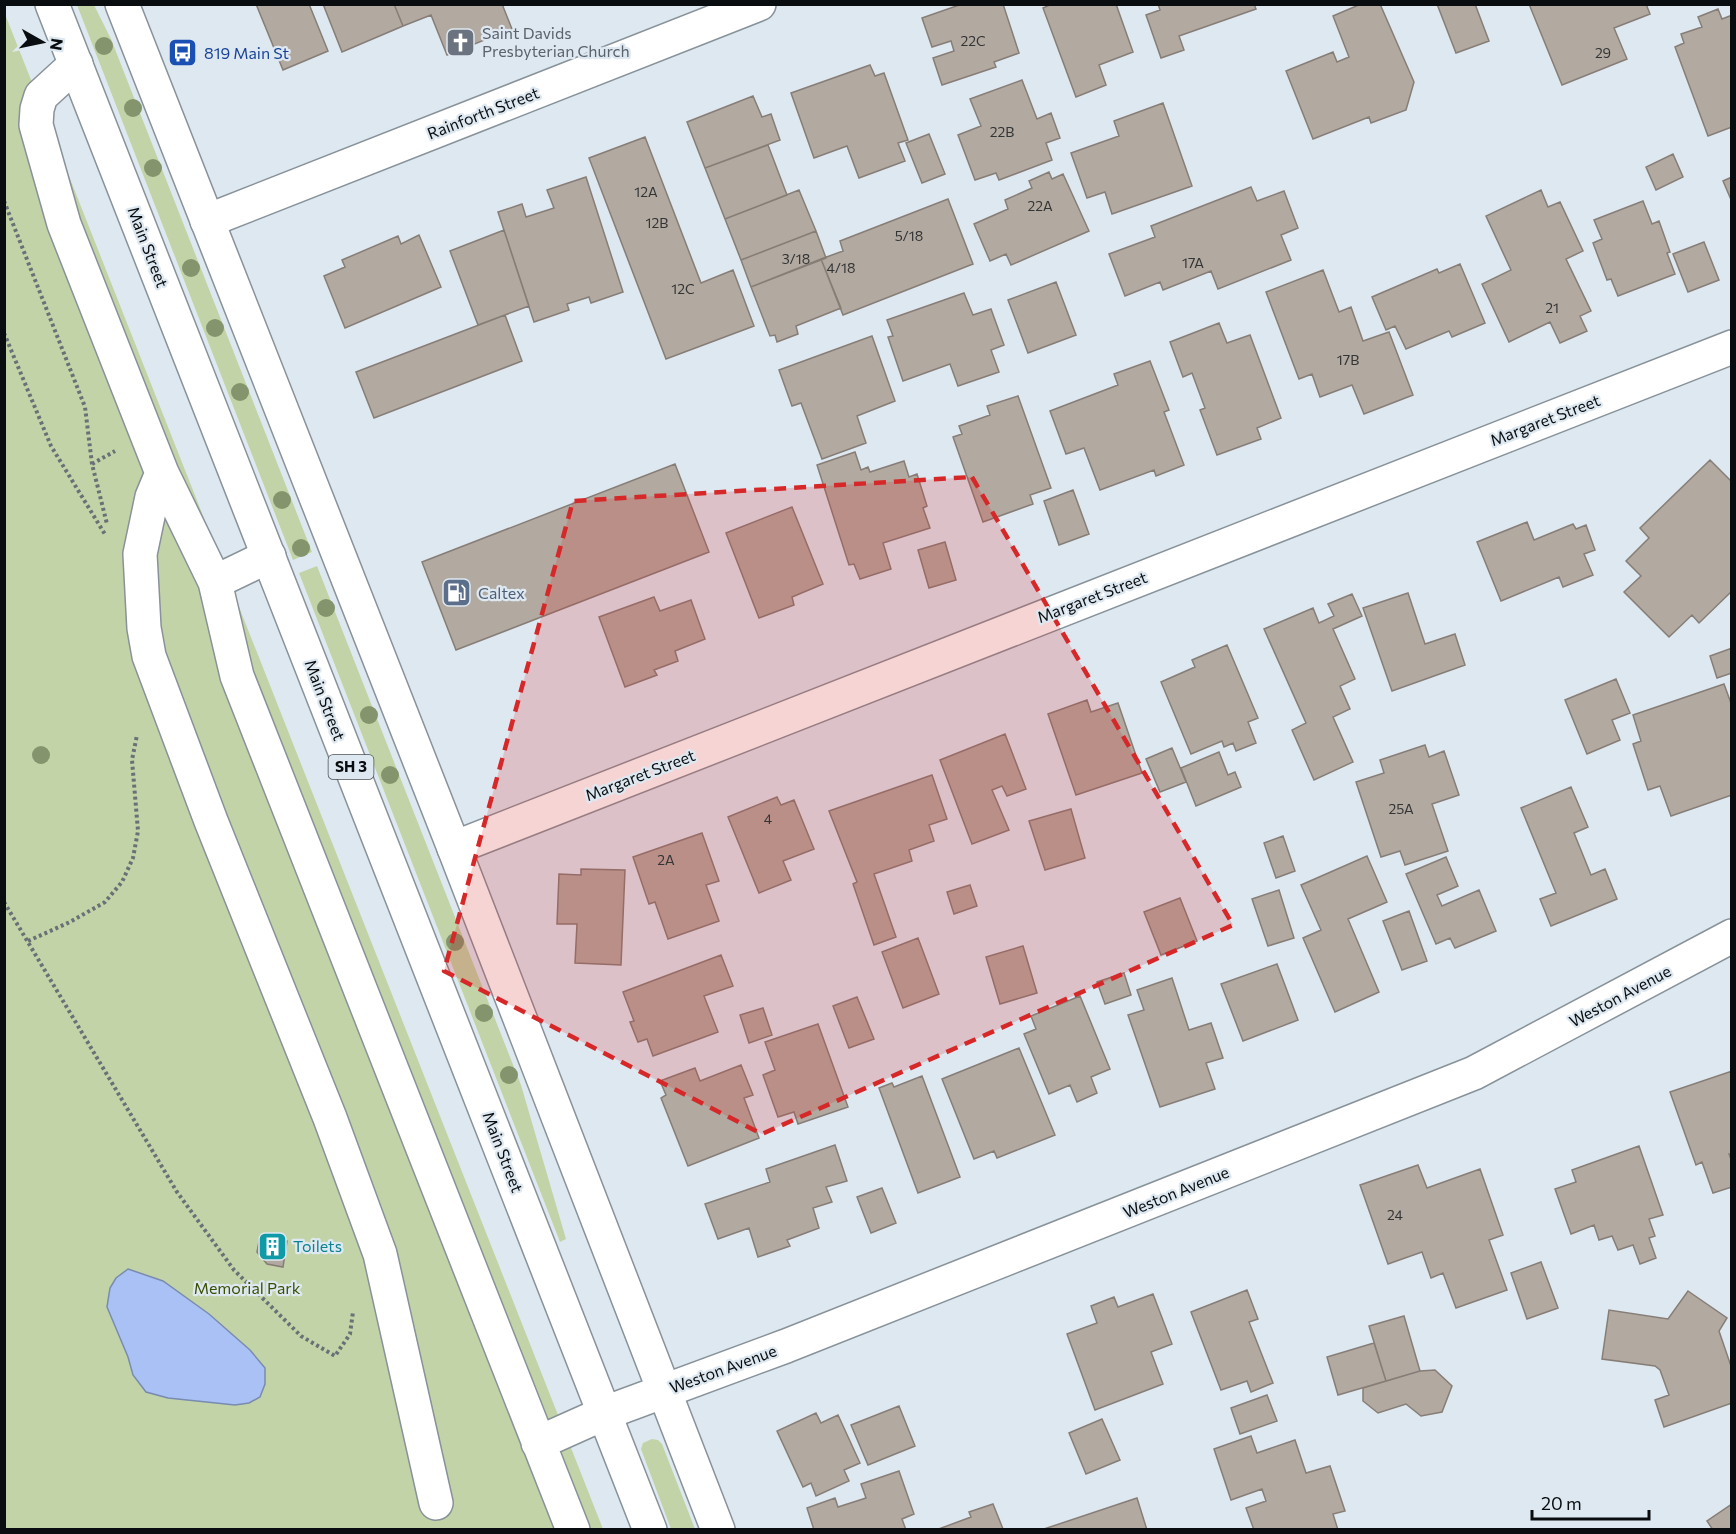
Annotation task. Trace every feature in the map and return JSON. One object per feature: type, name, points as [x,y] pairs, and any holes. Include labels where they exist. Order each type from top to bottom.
[{"type":"main road","name":"Main Street","points":[[52,4],[650,1530]]},
{"type":"main road","points":[[122,4],[454,848],[718,1530]]},
{"type":"main road","name":"Rainforth Street","points":[[207,221],[759,4]]},
{"type":"main road","points":[[76,64],[41,96],[37,109],[36,126],[64,224],[162,473],[215,582],[237,676],[573,1530]]},
{"type":"main road","name":"Margaret Street","points":[[454,848],[1731,347]]},
{"type":"main road","points":[[162,473],[152,497],[140,554],[144,628],[149,656],[211,821],[330,1118],[380,1254],[436,1503]]},
{"type":"main road","points":[[215,582],[269,556]]},
{"type":"main road","name":"Weston Avenue","points":[[538,1443],[604,1413],[786,1346],[1474,1073],[1731,936]]},
{"type":"path","points":[[4,333],[51,446],[107,536]]},
{"type":"path","points":[[28,940],[70,922],[105,902],[122,882],[133,858],[138,831],[132,760],[138,729]]},
{"type":"path","points":[[4,902],[177,1192],[234,1270],[301,1336],[335,1356],[350,1334]]},
{"type":"highlighted area","points":[[972,477],[1233,925],[762,1134],[444,971],[573,501]]},
{"type":"green space","points":[[77,5],[94,5],[111,39],[312,552],[293,560]]},
{"type":"green space","name":"Memorial Park","points":[[5,14],[603,1529],[5,1529]]},
{"type":"green space","points":[[317,566],[521,1085],[566,1239],[560,1242],[299,573]]},
{"type":"green space","points":[[652,1439],[662,1444],[695,1529],[671,1529],[641,1449],[643,1443]]},
{"type":"water","points":[[128,1269],[163,1281],[209,1314],[250,1350],[265,1368],[265,1384],[260,1397],[249,1403],[235,1405],[168,1398],[146,1392],[133,1375],[107,1307],[110,1288],[116,1278]]},
{"type":"building","points":[[256,4],[309,4],[328,51],[283,70]]},
{"type":"building","points":[[323,4],[394,4],[403,26],[342,52]]},
{"type":"building","name":"Saint Davids Presbyterian Church","points":[[394,4],[502,4],[512,29],[447,55],[431,15],[403,26]]},
{"type":"building","points":[[962,4],[1003,4],[1019,53],[994,62],[996,67],[942,85],[933,58],[954,51],[951,41],[932,47],[922,18]]},
{"type":"building","points":[[1052,4],[1116,4],[1133,52],[1099,65],[1106,85],[1076,97],[1043,8]]},
{"type":"building","points":[[1158,4],[1254,4],[1256,9],[1179,36],[1184,50],[1161,58],[1146,15],[1160,10]]},
{"type":"building","points":[[1361,4],[1380,4],[1414,82],[1406,110],[1371,123],[1369,117],[1313,139],[1286,71],[1333,52],[1337,62],[1349,57],[1333,16]]},
{"type":"building","points":[[1437,4],[1475,4],[1489,41],[1456,53]]},
{"type":"building","points":[[1529,4],[1646,4],[1650,14],[1614,28],[1627,59],[1562,85]]},
{"type":"building","points":[[1718,9],[1722,19],[1732,15],[1732,127],[1708,136],[1675,47],[1684,43],[1681,34],[1702,27],[1698,17]]},
{"type":"building","points":[[870,65],[875,76],[884,73],[908,140],[898,143],[905,161],[859,178],[847,146],[814,158],[791,93]]},
{"type":"building","points":[[1022,80],[1037,119],[1051,113],[1060,138],[1046,143],[1052,160],[999,180],[996,173],[975,180],[958,135],[981,126],[970,99]]},
{"type":"building","points":[[753,96],[762,117],[771,114],[780,140],[705,168],[687,122]]},
{"type":"building","points":[[1163,103],[1192,186],[1112,214],[1105,192],[1087,198],[1071,153],[1119,136],[1114,121]]},
{"type":"building","points":[[929,134],[945,174],[922,183],[906,143]]},
{"type":"building","points":[[645,137],[701,283],[733,270],[754,326],[666,359],[589,158]]},
{"type":"building","points":[[768,145],[787,195],[725,219],[705,168]]},
{"type":"building","points":[[1673,154],[1683,177],[1656,190],[1646,167]]},
{"type":"building","points":[[1049,172],[1052,179],[1063,174],[1089,231],[1011,265],[1006,254],[990,261],[974,224],[1008,209],[1005,200],[1032,188],[1029,181]]},
{"type":"building","points":[[586,177],[623,292],[591,303],[589,297],[567,304],[569,310],[534,322],[498,212],[522,204],[526,217],[554,208],[547,190]]},
{"type":"building","points":[[1732,177],[1732,202],[1723,181]]},
{"type":"building","points":[[1251,187],[1257,201],[1284,191],[1298,228],[1281,235],[1291,260],[1218,289],[1211,271],[1163,290],[1160,282],[1125,296],[1109,254],[1155,237],[1151,226]]},
{"type":"building","points":[[799,190],[816,231],[741,260],[725,219]]},
{"type":"building","points":[[1541,190],[1548,207],[1560,202],[1583,251],[1566,259],[1591,311],[1580,316],[1587,331],[1560,343],[1550,322],[1509,342],[1482,284],[1511,270],[1486,216]]},
{"type":"building","points":[[948,199],[973,264],[843,315],[821,259],[843,251],[840,241]]},
{"type":"building","points":[[1643,201],[1652,224],[1659,221],[1675,274],[1618,296],[1611,279],[1607,280],[1593,243],[1602,239],[1594,220]]},
{"type":"building","points":[[504,230],[529,306],[478,325],[450,251]]},
{"type":"building","points":[[816,231],[826,258],[751,287],[741,260]]},
{"type":"building","points":[[419,235],[441,287],[345,328],[324,276],[345,267],[342,260],[398,236],[401,244]]},
{"type":"building","points":[[1704,242],[1719,280],[1688,292],[1673,254]]},
{"type":"building","points":[[821,259],[841,308],[796,326],[798,334],[777,342],[775,335],[770,336],[751,287]]},
{"type":"building","points":[[1460,264],[1485,323],[1452,337],[1449,331],[1406,349],[1395,326],[1386,330],[1372,297],[1437,269],[1439,273]]},
{"type":"building","points":[[1323,270],[1339,312],[1351,307],[1363,341],[1389,332],[1413,395],[1364,414],[1352,385],[1320,397],[1312,374],[1299,379],[1266,292]]},
{"type":"building","points":[[1056,282],[1076,335],[1028,353],[1008,300]]},
{"type":"building","points":[[964,293],[973,315],[991,309],[1004,345],[991,350],[999,372],[958,386],[950,364],[903,381],[888,337],[893,336],[887,320]]},
{"type":"building","points":[[505,315],[522,361],[374,418],[356,372]]},
{"type":"building","points":[[1219,323],[1227,343],[1250,335],[1281,418],[1257,428],[1261,439],[1217,455],[1200,410],[1205,408],[1192,373],[1183,377],[1170,342]]},
{"type":"building","points":[[872,336],[895,401],[857,416],[866,443],[822,459],[801,403],[792,406],[779,370]]},
{"type":"building","points":[[1150,361],[1169,410],[1164,412],[1184,465],[1156,476],[1154,470],[1100,490],[1084,448],[1066,454],[1050,411],[1118,385],[1114,374]]},
{"type":"building","points":[[1018,396],[1051,488],[1030,495],[1033,504],[983,522],[953,437],[962,434],[959,426],[990,415],[987,406]]},
{"type":"building","points":[[855,452],[861,470],[868,467],[870,472],[904,461],[909,477],[917,474],[927,506],[923,508],[930,528],[883,543],[891,569],[860,579],[854,564],[849,565],[817,465]]},
{"type":"building","points":[[1710,460],[1732,482],[1732,591],[1699,623],[1692,615],[1669,637],[1624,592],[1641,576],[1626,561],[1649,538],[1640,528]]},
{"type":"building","points":[[675,464],[709,552],[456,650],[422,562]]},
{"type":"building","points":[[1073,490],[1089,534],[1059,545],[1044,501]]},
{"type":"building","points":[[792,507],[823,584],[792,597],[794,605],[759,618],[726,533]]},
{"type":"building","points":[[1527,522],[1534,540],[1573,524],[1576,529],[1586,525],[1595,550],[1584,554],[1593,575],[1563,587],[1559,577],[1501,601],[1477,542]]},
{"type":"building","points":[[945,542],[956,580],[929,588],[918,550]]},
{"type":"building","points":[[1408,593],[1425,644],[1455,634],[1465,665],[1392,691],[1363,608]]},
{"type":"building","points":[[1352,594],[1362,616],[1333,629],[1355,679],[1340,686],[1350,709],[1333,717],[1353,762],[1314,780],[1292,730],[1306,723],[1264,629],[1313,608],[1319,623],[1334,616],[1328,604]]},
{"type":"building","points":[[654,597],[660,611],[691,600],[705,639],[675,651],[678,661],[654,670],[657,675],[625,687],[599,617]]},
{"type":"building","points":[[1227,645],[1258,718],[1248,722],[1256,743],[1236,751],[1233,743],[1224,747],[1222,741],[1191,754],[1161,682],[1195,667],[1192,660]]},
{"type":"building","points":[[1732,648],[1732,673],[1717,678],[1710,656]]},
{"type":"building","points":[[1616,679],[1630,713],[1612,720],[1620,740],[1587,754],[1565,700]]},
{"type":"building","points":[[1724,684],[1732,706],[1732,795],[1671,816],[1660,786],[1648,790],[1633,744],[1641,741],[1633,715]]},
{"type":"building","points":[[1087,700],[1091,712],[1118,703],[1142,773],[1076,795],[1048,714]]},
{"type":"building","points":[[1005,734],[1026,789],[1007,796],[1002,786],[992,790],[1009,830],[972,844],[940,760]]},
{"type":"building","points":[[1425,745],[1429,757],[1444,751],[1459,795],[1432,804],[1448,851],[1405,865],[1400,851],[1381,857],[1356,782],[1384,773],[1380,760]]},
{"type":"building","points":[[1172,748],[1186,782],[1160,792],[1146,759]]},
{"type":"building","points":[[1219,752],[1228,775],[1235,772],[1241,787],[1196,806],[1181,768]]},
{"type":"building","points":[[932,775],[947,819],[929,825],[934,841],[909,850],[912,861],[874,874],[896,937],[874,945],[853,884],[857,882],[829,811]]},
{"type":"building","points":[[1571,787],[1588,827],[1574,833],[1591,875],[1605,869],[1617,899],[1551,926],[1540,899],[1556,893],[1521,808]]},
{"type":"building","points":[[777,797],[781,805],[794,800],[814,849],[783,861],[791,880],[759,893],[728,817]]},
{"type":"building","points":[[1071,809],[1085,858],[1045,870],[1029,821]]},
{"type":"building","points":[[702,833],[719,881],[706,885],[719,921],[668,939],[655,902],[649,904],[633,857]]},
{"type":"building","points":[[1283,836],[1295,871],[1276,878],[1264,843]]},
{"type":"building","points":[[1367,856],[1387,902],[1348,919],[1379,992],[1335,1012],[1303,938],[1321,930],[1301,885]]},
{"type":"building","points":[[1446,857],[1458,886],[1437,895],[1442,906],[1479,890],[1496,931],[1455,948],[1450,938],[1436,944],[1406,874]]},
{"type":"building","points":[[581,869],[625,870],[621,965],[575,963],[577,924],[557,924],[559,874],[581,875]]},
{"type":"building","points":[[970,885],[977,906],[954,914],[947,892]]},
{"type":"building","points":[[1279,890],[1294,938],[1268,946],[1252,899]]},
{"type":"building","points":[[1180,898],[1197,941],[1161,955],[1144,912]]},
{"type":"building","points":[[1409,911],[1427,961],[1402,970],[1383,921]]},
{"type":"building","points":[[918,938],[939,994],[903,1008],[882,952]]},
{"type":"building","points":[[1023,946],[1037,993],[1000,1004],[986,957]]},
{"type":"building","points":[[721,955],[733,986],[704,996],[718,1032],[653,1056],[647,1039],[638,1042],[630,1022],[634,1021],[623,992]]},
{"type":"building","points":[[1277,964],[1298,1020],[1243,1041],[1221,984]]},
{"type":"building","points":[[1124,973],[1131,995],[1105,1004],[1097,982]]},
{"type":"building","points":[[1172,978],[1189,1030],[1211,1023],[1223,1058],[1206,1063],[1215,1089],[1160,1107],[1128,1015],[1144,1010],[1137,990]]},
{"type":"building","points":[[1080,996],[1110,1069],[1091,1077],[1097,1093],[1077,1102],[1070,1085],[1049,1094],[1024,1034],[1036,1029],[1031,1016]]},
{"type":"building","points":[[857,997],[874,1039],[849,1048],[833,1006]]},
{"type":"building","points":[[763,1008],[772,1035],[749,1043],[740,1015]]},
{"type":"building","points":[[818,1024],[848,1107],[798,1124],[794,1112],[778,1117],[763,1075],[775,1070],[765,1042]]},
{"type":"building","points":[[1019,1048],[1055,1135],[997,1158],[994,1151],[974,1159],[942,1079]]},
{"type":"building","points":[[741,1065],[753,1095],[744,1098],[759,1138],[688,1166],[661,1098],[666,1095],[660,1081],[695,1068],[700,1081]]},
{"type":"building","points":[[1732,1071],[1732,1154],[1729,1154],[1732,1162],[1732,1187],[1713,1193],[1702,1162],[1696,1165],[1670,1092]]},
{"type":"building","points":[[922,1076],[960,1177],[918,1193],[879,1088],[892,1083],[894,1087]]},
{"type":"building","points":[[835,1145],[847,1181],[826,1187],[832,1202],[813,1208],[819,1228],[787,1240],[790,1246],[758,1257],[749,1228],[718,1239],[705,1204],[770,1182],[766,1169]]},
{"type":"building","points":[[1639,1146],[1663,1215],[1649,1219],[1655,1236],[1649,1238],[1656,1258],[1640,1264],[1633,1245],[1618,1250],[1612,1236],[1599,1240],[1594,1225],[1571,1234],[1555,1189],[1576,1182],[1572,1170]]},
{"type":"building","points":[[1418,1165],[1427,1188],[1480,1169],[1503,1235],[1489,1240],[1507,1290],[1456,1308],[1443,1273],[1431,1278],[1422,1252],[1388,1264],[1360,1185]]},
{"type":"building","points":[[882,1188],[896,1223],[871,1233],[857,1197]]},
{"type":"building","name":"Toilets","points":[[260,1236],[287,1241],[283,1267],[267,1264],[257,1252]]},
{"type":"building","points":[[1541,1262],[1558,1308],[1527,1319],[1511,1273]]},
{"type":"building","points":[[1247,1290],[1258,1319],[1249,1322],[1273,1383],[1251,1392],[1247,1381],[1221,1390],[1191,1312]]},
{"type":"building","points":[[1688,1291],[1727,1318],[1719,1331],[1732,1369],[1732,1403],[1664,1427],[1655,1400],[1669,1395],[1660,1370],[1655,1366],[1602,1359],[1609,1310],[1668,1319]]},
{"type":"building","points":[[1153,1294],[1172,1344],[1151,1352],[1163,1384],[1095,1410],[1067,1334],[1097,1323],[1091,1306],[1114,1297],[1118,1307]]},
{"type":"building","points":[[1404,1316],[1420,1371],[1386,1381],[1369,1326]]},
{"type":"building","points":[[1374,1343],[1386,1381],[1338,1395],[1327,1357]]},
{"type":"building","points":[[1435,1370],[1452,1386],[1442,1412],[1421,1416],[1406,1404],[1378,1413],[1363,1401],[1363,1388],[1420,1371]]},
{"type":"building","points":[[1267,1395],[1277,1421],[1240,1434],[1231,1408]]},
{"type":"building","points":[[899,1406],[915,1446],[868,1465],[851,1425]]},
{"type":"building","points":[[816,1413],[821,1423],[838,1415],[860,1463],[844,1470],[849,1481],[816,1496],[811,1483],[803,1487],[777,1431]]},
{"type":"building","points":[[1102,1419],[1120,1460],[1086,1474],[1069,1433]]},
{"type":"building","points":[[1251,1436],[1257,1453],[1295,1440],[1306,1473],[1330,1466],[1345,1511],[1333,1514],[1338,1530],[1254,1530],[1246,1508],[1266,1501],[1262,1489],[1231,1500],[1214,1449]]},
{"type":"building","points":[[899,1471],[914,1514],[902,1519],[906,1530],[814,1530],[807,1508],[835,1498],[838,1507],[866,1498],[861,1484]]},
{"type":"building","points":[[1137,1498],[1147,1530],[1041,1530]]},
{"type":"building","points":[[993,1504],[1003,1529],[936,1530],[971,1517],[969,1512]]},
{"type":"building","points":[[1732,1504],[1732,1530],[1713,1530],[1707,1521]]},
{"type":"place","name":"Saint Davids Presbyterian Church","points":[[461,42]]},
{"type":"place","name":"819 Main St","points":[[183,53]]},
{"type":"place","name":"Caltex","points":[[457,593]]},
{"type":"place","name":"Toilets","points":[[272,1246]]}]
